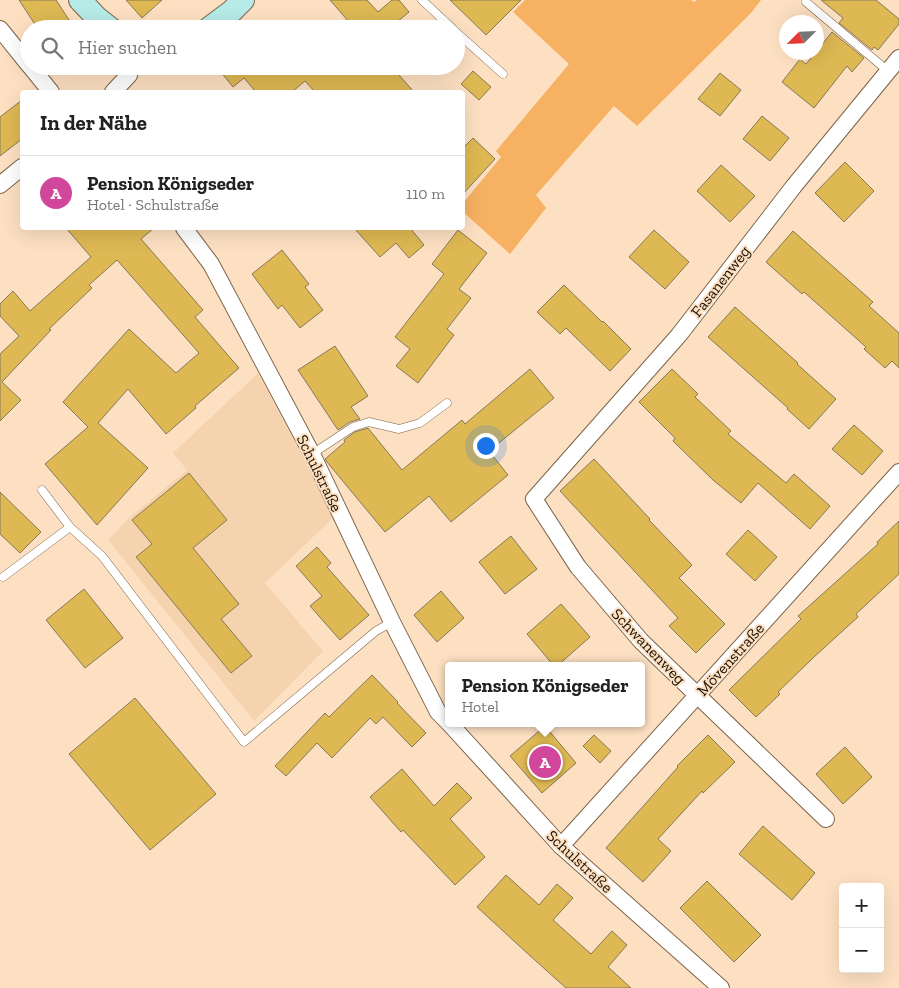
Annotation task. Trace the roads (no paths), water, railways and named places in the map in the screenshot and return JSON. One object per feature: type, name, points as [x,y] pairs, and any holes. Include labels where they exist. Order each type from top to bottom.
[{"type":"main road","points":[[80,0],[99,20]]},
{"type":"main road","points":[[220,20],[243,0]]},
{"type":"street","points":[[0,29],[20,55]]},
{"type":"street","name":"Fasanenweg","points":[[534,499],[679,335],[794,186],[899,58]]},
{"type":"street","points":[[37,75],[49,90]]},
{"type":"street","points":[[115,90],[128,75]]},
{"type":"street","points":[[0,185],[20,169]]},
{"type":"street","name":"Schulstraße","points":[[186,230],[211,264],[312,454],[392,622],[438,712],[445,719]]},
{"type":"street","name":"Mövenstraße","points":[[562,846],[899,472]]},
{"type":"street","name":"Schwanenweg","points":[[534,499],[578,567],[641,641],[826,819]]},
{"type":"street","name":"Schulstraße","points":[[453,727],[562,846],[721,988]]},
{"type":"lane","points":[[422,0],[443,20]]},
{"type":"lane","points":[[806,2],[888,71]]},
{"type":"lane","points":[[465,40],[503,74]]},
{"type":"lane","points":[[312,454],[352,427],[369,422],[399,429],[420,423],[447,403]]},
{"type":"lane","points":[[42,490],[70,527],[102,556],[244,742],[376,631],[392,622]]},
{"type":"lane","points":[[3,577],[70,527]]},
{"type":"place","name":"Pension Königseder","points":[[545,762]]}]
